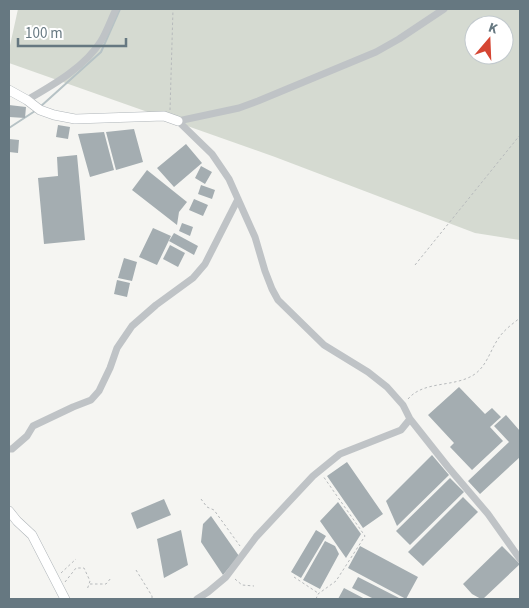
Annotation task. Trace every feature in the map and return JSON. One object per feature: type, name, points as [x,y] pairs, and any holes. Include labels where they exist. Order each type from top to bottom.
[{"type":"street","points":[[27,100],[60,79],[91,55],[101,41],[116,9]]},
{"type":"street","points":[[174,120],[239,108],[258,101],[376,52],[400,39],[444,9]]},
{"type":"street","points":[[9,90],[40,110],[75,119],[164,116],[174,120],[212,154],[221,165],[238,198],[255,237],[272,289],[278,300],[324,345],[381,382],[403,405],[410,419],[488,514],[520,559]]},
{"type":"street","points":[[9,449],[12,449],[27,436],[33,426],[91,400],[99,391],[117,348],[132,326],[156,305],[193,278],[205,264],[238,198]]},
{"type":"street","points":[[197,599],[228,574],[256,537],[320,471],[340,454],[401,430],[410,419]]},
{"type":"street","points":[[9,511],[32,535],[65,599]]},
{"type":"path","points":[[173,9],[174,120]]},
{"type":"path","points":[[415,266],[520,135]]},
{"type":"path","points":[[403,405],[411,395],[431,386],[453,384],[475,374],[486,363],[498,339],[520,318]]},
{"type":"path","points":[[316,599],[318,594],[336,581],[365,536],[320,471]]},
{"type":"path","points":[[201,499],[207,507],[214,510],[244,552]]},
{"type":"path","points":[[55,578],[76,559]]},
{"type":"path","points":[[60,589],[76,568],[84,568],[90,581],[87,590]]},
{"type":"path","points":[[136,570],[152,599]]},
{"type":"path","points":[[228,574],[242,585],[254,586]]},
{"type":"path","points":[[294,577],[318,594]]},
{"type":"path","points":[[89,584],[106,584],[111,578]]},
{"type":"shaded area","points":[[18,9],[520,9],[520,240],[475,233],[275,157],[9,63],[9,50]]},
{"type":"building","points":[[9,105],[26,107],[25,118],[9,117]]},
{"type":"building","points":[[58,125],[70,127],[68,139],[56,137]]},
{"type":"building","points":[[134,129],[143,162],[116,170],[106,132]]},
{"type":"building","points":[[104,132],[114,170],[90,177],[78,134]]},
{"type":"building","points":[[9,139],[19,140],[18,153],[9,152]]},
{"type":"building","points":[[186,144],[202,163],[174,187],[157,168]]},
{"type":"building","points":[[77,155],[85,240],[44,244],[38,178],[58,176],[57,157]]},
{"type":"building","points":[[201,166],[212,172],[205,184],[195,178]]},
{"type":"building","points":[[147,170],[187,202],[179,212],[177,225],[132,190]]},
{"type":"building","points":[[201,185],[215,190],[212,199],[198,194]]},
{"type":"building","points":[[194,199],[208,205],[203,216],[189,210]]},
{"type":"building","points":[[182,223],[193,227],[190,236],[179,231]]},
{"type":"building","points":[[153,228],[171,236],[157,265],[139,257]]},
{"type":"building","points":[[174,233],[198,246],[194,255],[169,241]]},
{"type":"building","points":[[170,245],[185,253],[178,267],[163,259]]},
{"type":"building","points":[[124,258],[137,262],[132,281],[118,278]]},
{"type":"building","points":[[117,280],[130,283],[127,297],[114,294]]},
{"type":"building","points":[[459,387],[485,414],[492,408],[501,417],[490,427],[503,441],[472,470],[450,447],[454,443],[428,415]]},
{"type":"building","points":[[506,415],[520,431],[520,457],[480,494],[468,481],[509,442],[494,426]]},
{"type":"building","points":[[432,455],[449,475],[397,526],[386,501]]},
{"type":"building","points":[[347,462],[383,514],[363,528],[327,476]]},
{"type":"building","points":[[450,478],[464,492],[410,545],[396,531]]},
{"type":"building","points":[[463,497],[478,512],[423,566],[408,552]]},
{"type":"building","points":[[164,499],[171,515],[137,529],[131,513]]},
{"type":"building","points":[[338,502],[361,534],[346,558],[320,521]]},
{"type":"building","points":[[211,516],[239,556],[223,575],[201,542],[203,524]]},
{"type":"building","points":[[181,530],[188,565],[164,578],[157,539]]},
{"type":"building","points":[[316,530],[326,536],[301,578],[291,572]]},
{"type":"building","points":[[325,541],[335,546],[339,554],[320,589],[303,580]]},
{"type":"building","points":[[360,546],[418,577],[406,599],[348,568]]},
{"type":"building","points":[[502,546],[520,564],[481,599],[472,594],[463,584]]},
{"type":"building","points":[[358,577],[401,599],[374,599],[352,588]]},
{"type":"building","points":[[344,588],[365,599],[338,599]]},
{"type":"waterway","points":[[40,107],[101,52],[120,9]]},
{"type":"waterway","points":[[9,128],[35,111]]}]
